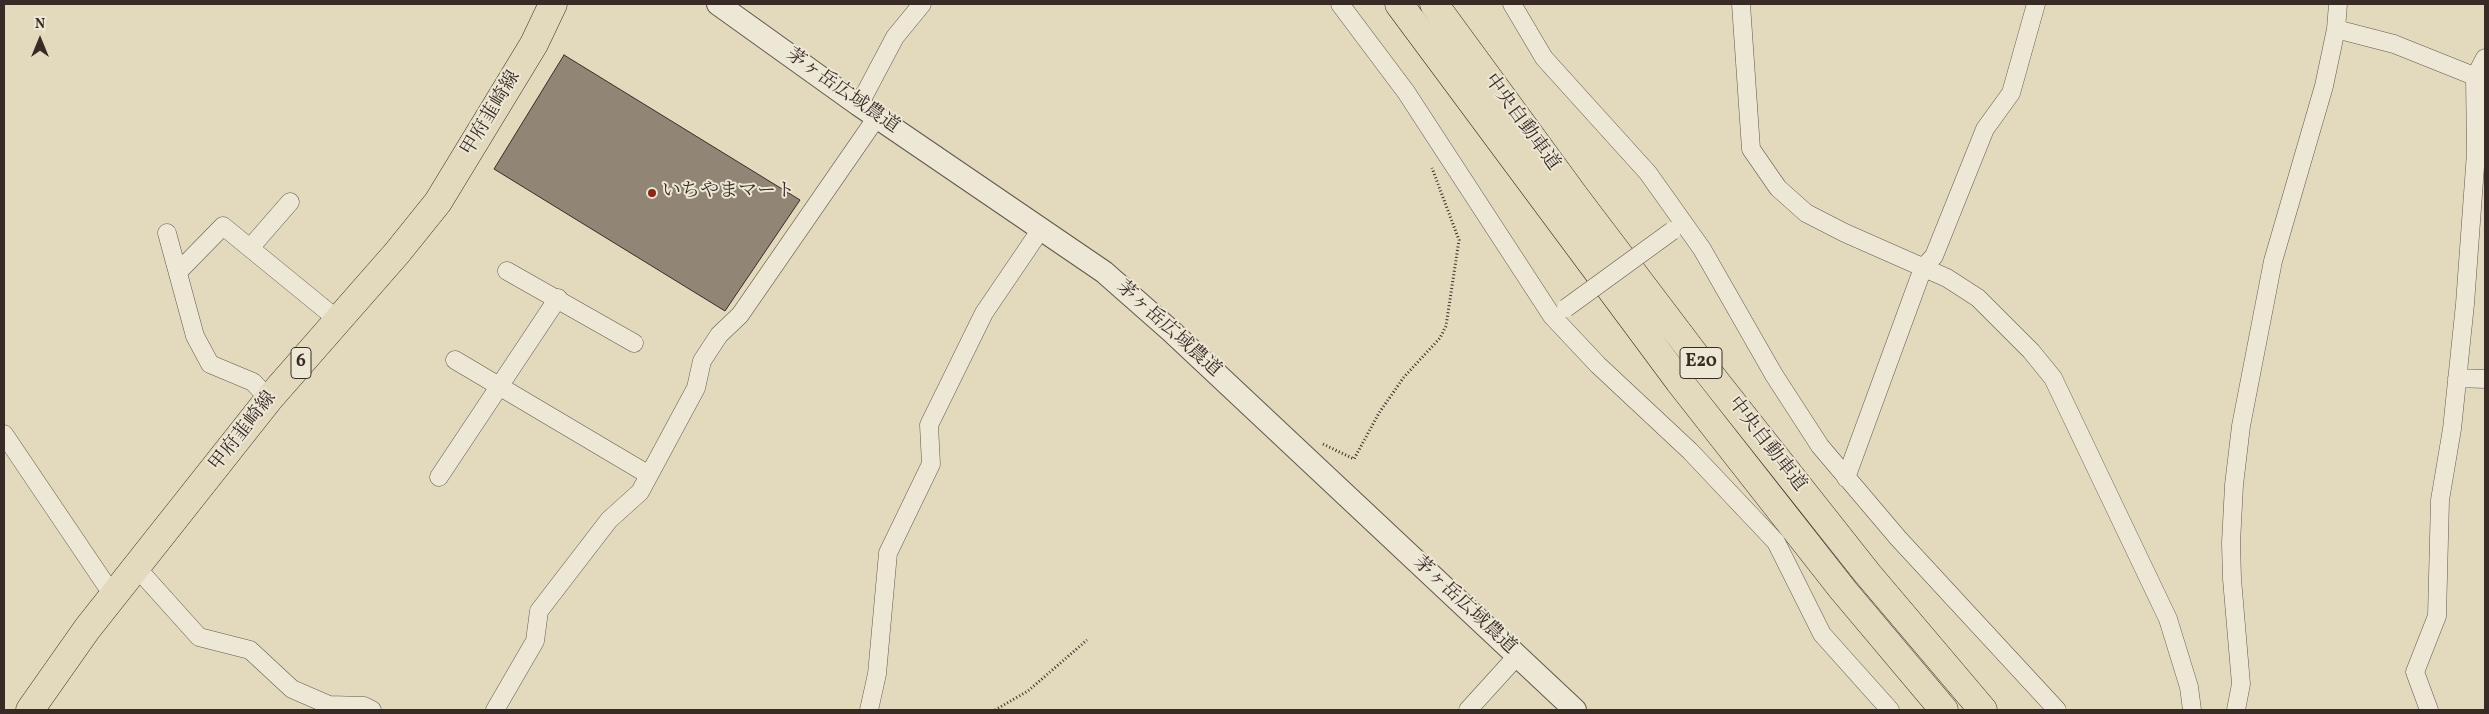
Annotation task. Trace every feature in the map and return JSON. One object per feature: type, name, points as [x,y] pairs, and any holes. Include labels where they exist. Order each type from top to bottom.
[{"type":"main road","name":"甲府韮崎線","points":[[30,710],[87,629],[269,399],[397,253],[438,202],[534,44],[553,4]]},
{"type":"main road","name":"中央自動車道","points":[[1399,4],[1679,381],[1843,590],[1944,710]]},
{"type":"main road","name":"中央自動車道","points":[[1434,4],[1576,198],[1702,363],[1867,574],[1983,710]]},
{"type":"street","name":"茅ヶ岳広域農道","points":[[718,4],[859,105],[1104,272],[1171,331],[1575,710]]},
{"type":"street","points":[[859,105],[895,37],[922,4]]},
{"type":"street","points":[[1340,4],[1406,92],[1437,140],[1598,365],[1690,452],[1776,542],[1822,634],[1890,710]]},
{"type":"street","points":[[1512,4],[1544,58],[1648,173],[1678,226],[1702,249],[1774,374],[1820,446],[1898,538],[2057,710]]},
{"type":"street","points":[[1741,4],[1751,149],[1778,188],[1806,213],[1947,278],[1978,298],[2025,344],[2053,378],[2168,618],[2189,687],[2192,710]]},
{"type":"street","points":[[1846,478],[1923,268],[1934,256],[1985,129],[2011,92],[2036,4]]},
{"type":"street","points":[[2236,710],[2241,684],[2232,579],[2231,543],[2234,485],[2241,426],[2273,261],[2324,86],[2336,29],[2338,4]]},
{"type":"street","points":[[2336,29],[2394,44],[2480,79]]},
{"type":"street","points":[[2429,710],[2415,672],[2437,616],[2440,500],[2452,429],[2479,201],[2476,153],[2480,79],[2485,58]]},
{"type":"street","points":[[495,710],[535,641],[540,611],[608,520],[640,492],[696,388],[702,361],[718,335],[740,315],[877,117]]},
{"type":"street","points":[[250,248],[290,202]]},
{"type":"street","points":[[178,272],[223,226],[338,320]]},
{"type":"street","points":[[1559,312],[1678,226]]},
{"type":"street","points":[[869,710],[877,674],[888,553],[931,464],[929,425],[984,313],[1041,229]]},
{"type":"street","points":[[167,233],[195,336],[210,364],[253,382],[269,399]]},
{"type":"street","points":[[507,270],[634,343]]},
{"type":"street","points":[[439,477],[558,298]]},
{"type":"street","points":[[455,360],[649,475]]},
{"type":"street","points":[[2458,378],[2485,379]]},
{"type":"street","points":[[4,434],[114,597]]},
{"type":"street","points":[[137,568],[199,638],[250,650],[292,689],[329,705],[364,706],[372,710]]},
{"type":"street","points":[[1468,710],[1517,656]]},
{"type":"path","points":[[1308,460],[1322,443],[1354,459],[1384,406],[1404,377],[1440,338],[1446,326],[1459,240],[1429,160],[1430,150],[1437,140]]},
{"type":"path","points":[[995,710],[1028,691],[1087,640]]},
{"type":"building","points":[[564,55],[800,200],[725,311],[494,169]]},
{"type":"place","name":"いちやまマート","points":[[652,193]]}]
